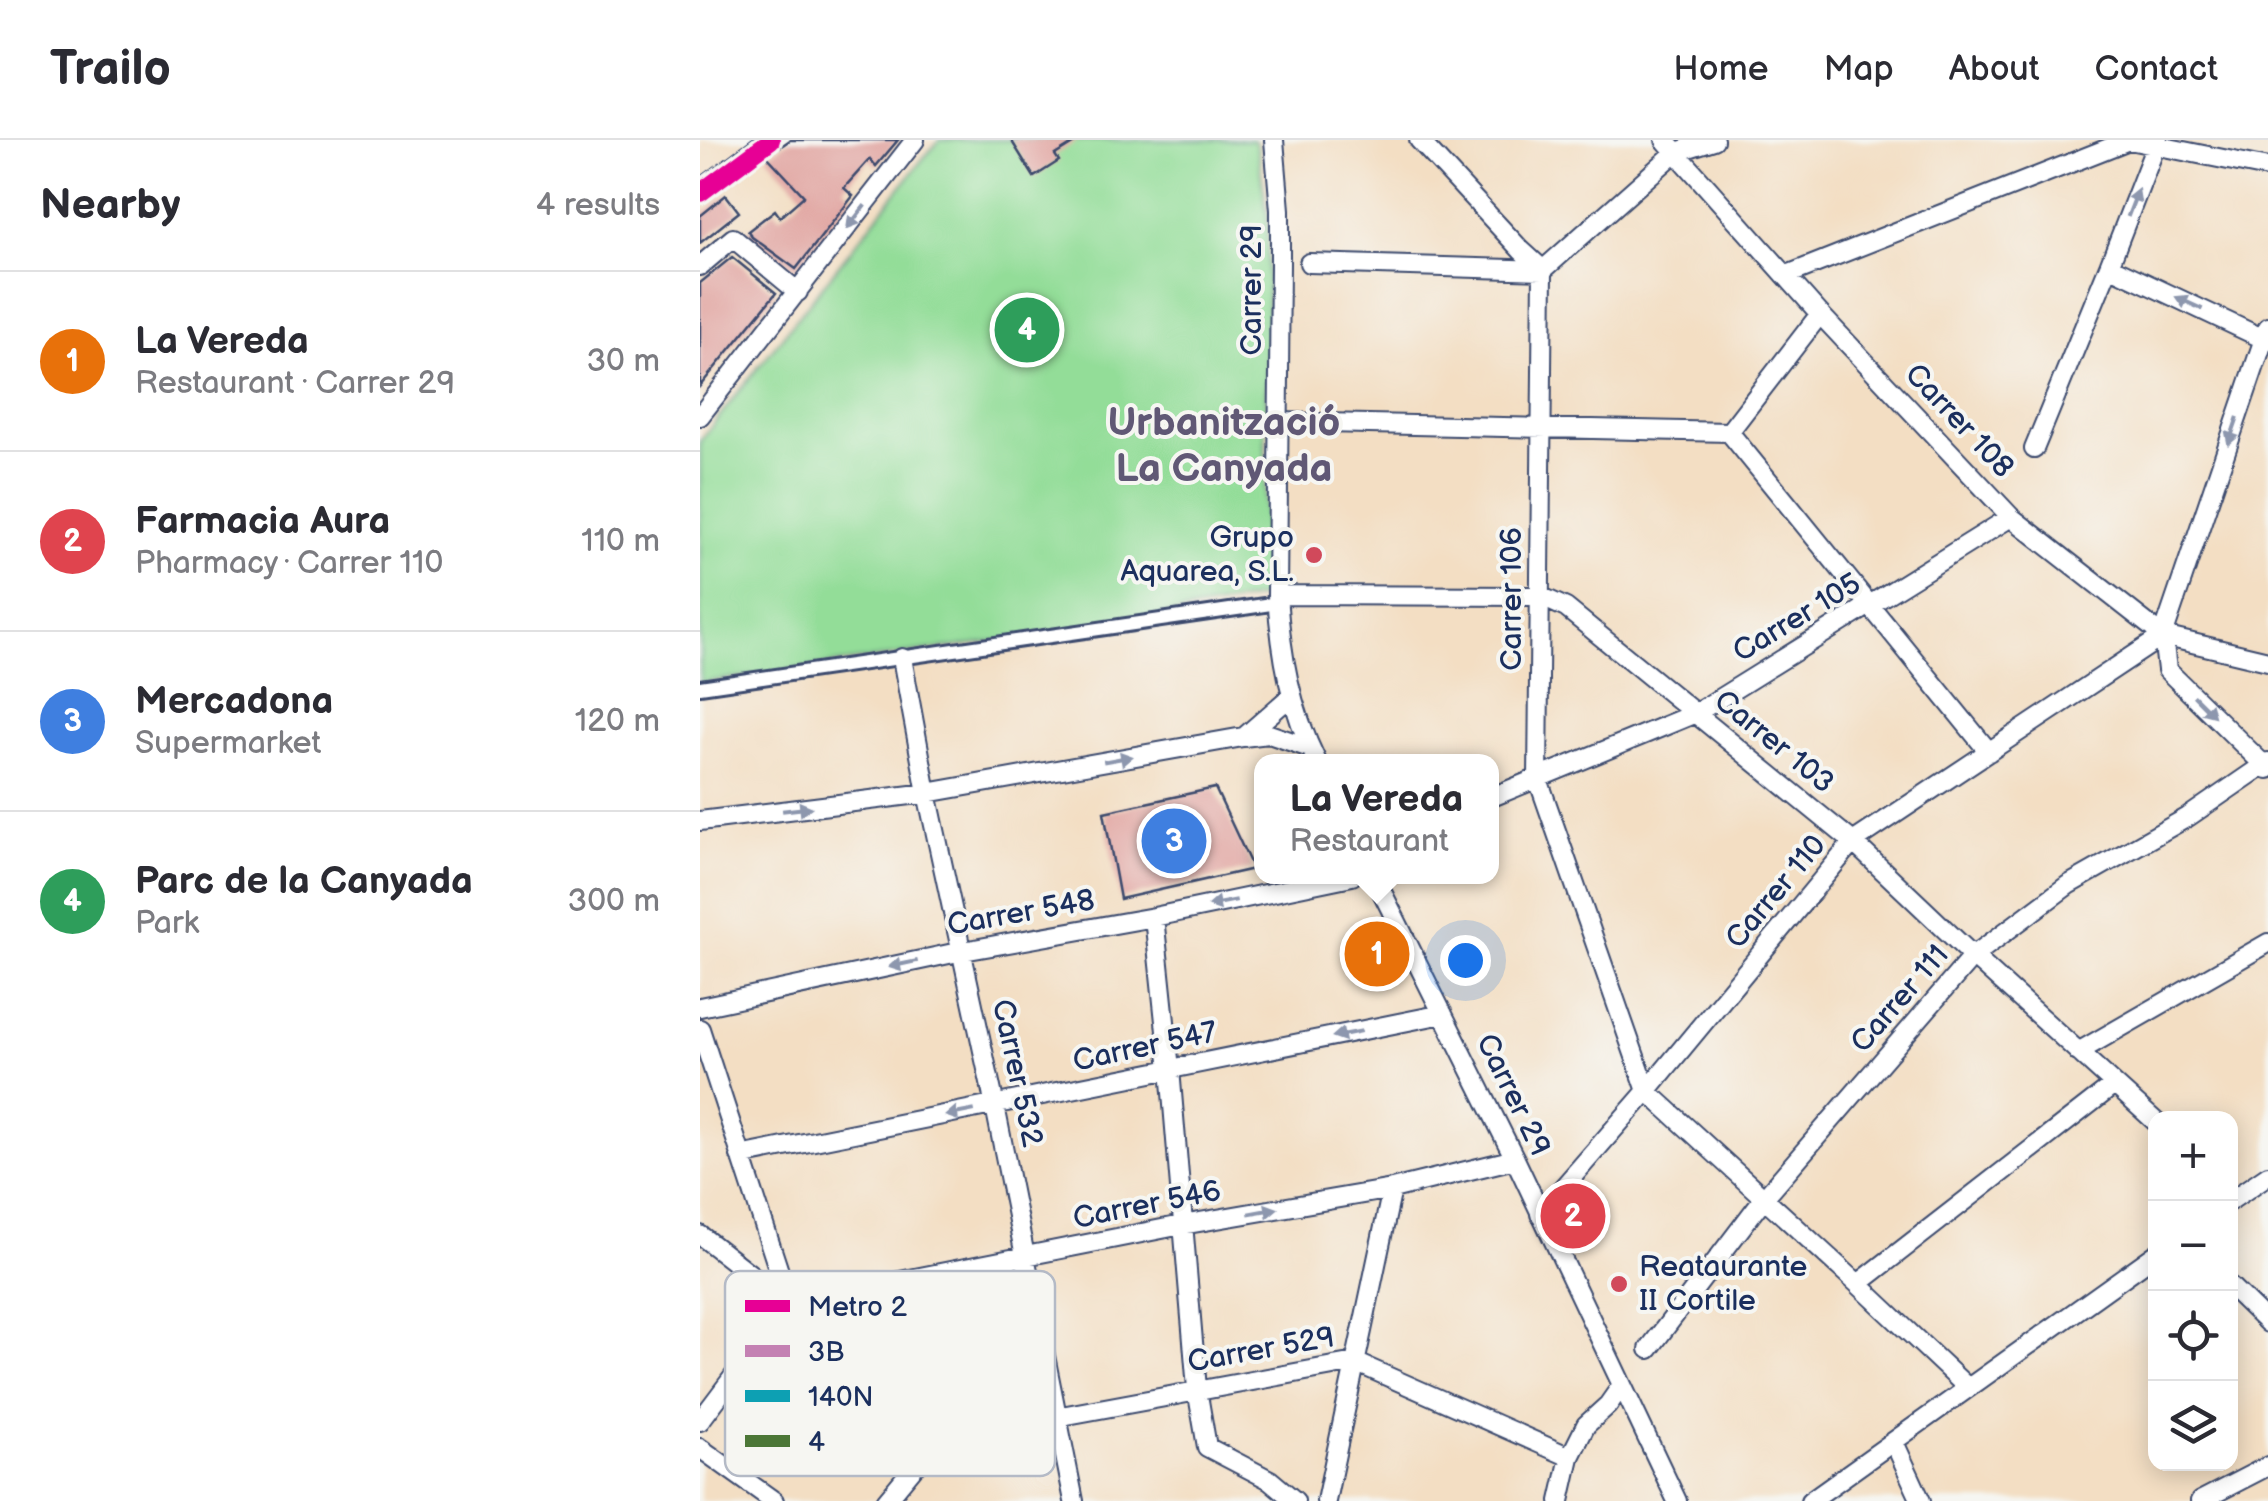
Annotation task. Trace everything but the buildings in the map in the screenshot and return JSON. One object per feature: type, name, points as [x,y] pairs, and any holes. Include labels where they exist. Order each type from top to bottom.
[{"type":"street","points":[[700,416],[916,140]]},
{"type":"street","points":[[1419,140],[1543,270]]},
{"type":"street","points":[[1308,264],[1543,270],[1670,146],[1714,140]]},
{"type":"street","points":[[1787,275],[2129,140],[2157,142],[2268,168]]},
{"type":"street","name":"Carrer 29","points":[[1273,142],[1280,210],[1280,641],[1291,696],[1314,754]]},
{"type":"street","points":[[2034,449],[2157,142]]},
{"type":"street","name":"Carrer 108","points":[[1670,146],[1820,314],[2011,517],[2163,636],[2268,660]]},
{"type":"street","points":[[700,266],[734,238],[798,292]]},
{"type":"street","points":[[2110,266],[2267,335],[2163,636],[2167,670],[2267,766]]},
{"type":"street","name":"Carrer 106","points":[[1543,270],[1538,778],[1646,1091]]},
{"type":"street","points":[[1729,432],[1820,314]]},
{"type":"street","points":[[1279,422],[1729,432],[1989,752]]},
{"type":"street","name":"Carrer 105","points":[[1499,794],[1696,713],[2011,517]]},
{"type":"street","points":[[700,686],[1278,599],[1540,596]]},
{"type":"street","name":"Carrer 103","points":[[1540,596],[1566,608],[1853,842],[2148,1115]]},
{"type":"street","name":"Carrer 110","points":[[1540,1214],[1853,842],[2163,636]]},
{"type":"street","name":"Carrer 532","points":[[902,658],[1029,1271]]},
{"type":"street","points":[[1243,737],[1291,696]]},
{"type":"street","points":[[700,821],[928,793],[1269,734],[1312,754]]},
{"type":"street","name":"Carrer 111","points":[[1649,1349],[1762,1199],[1973,956],[2068,885],[2188,817],[2267,766]]},
{"type":"street","name":"Carrer 548","points":[[700,1007],[1313,884]]},
{"type":"street","name":"Carrer 29","points":[[1378,884],[1515,1159],[1677,1501]]},
{"type":"street","points":[[1154,917],[1197,1389],[1207,1446],[1270,1480],[1295,1501]]},
{"type":"street","points":[[2078,1052],[2268,943]]},
{"type":"street","name":"Carrer 547","points":[[740,1156],[1443,1014]]},
{"type":"street","points":[[700,1030],[778,1271]]},
{"type":"street","points":[[1858,1284],[2114,1085]]},
{"type":"street","points":[[1646,1091],[1968,1388]]},
{"type":"street","name":"Carrer 546","points":[[954,1271],[1182,1225],[1392,1189],[1515,1159]]},
{"type":"street","points":[[2238,1192],[2268,1175]]},
{"type":"street","points":[[1326,1501],[1392,1189]]},
{"type":"street","points":[[700,1235],[747,1271]]},
{"type":"street","points":[[1810,1501],[2148,1260]]},
{"type":"street","points":[[2235,1291],[2268,1323]]},
{"type":"street","name":"Carrer 529","points":[[1056,1416],[1355,1362],[1570,1457]]},
{"type":"street","points":[[1560,1501],[1570,1457],[1586,1426],[1608,1406],[1622,1385]]},
{"type":"street","points":[[700,1420],[725,1387]]},
{"type":"street","name":"Carrer 532","points":[[1055,1411],[1074,1501]]},
{"type":"street","points":[[1894,1442],[1921,1501]]},
{"type":"street","points":[[700,1448],[725,1466]]},
{"type":"street","points":[[2200,1501],[2268,1466]]},
{"type":"street","points":[[739,1476],[774,1501]]},
{"type":"street","points":[[886,1501],[906,1476]]},
{"type":"green space","points":[[940,140],[1254,140],[1268,218],[1264,597],[1124,623],[700,683],[700,441]]},
{"type":"waterway","points":[[1549,1490],[1553,1475]]},
{"type":"railway","points":[[700,182],[756,140]]},
{"type":"metro line","name":"2","points":[[700,193],[771,140]]},
{"type":"place","name":"Parc de la Canyada","points":[[1027,330]]},
{"type":"place","name":"Grupo Aquarea, S.L.","points":[[1314,555]]},
{"type":"place","name":"Mercadona","points":[[1174,841]]},
{"type":"place","name":"La Vereda","points":[[1377,954]]},
{"type":"place","name":"Farmacia Aura","points":[[1573,1216]]},
{"type":"place","name":"Reataurante II Cortile","points":[[1619,1284]]},
{"type":"district","name":"Urbanització La Canyada","points":[[1224,446]]}]
